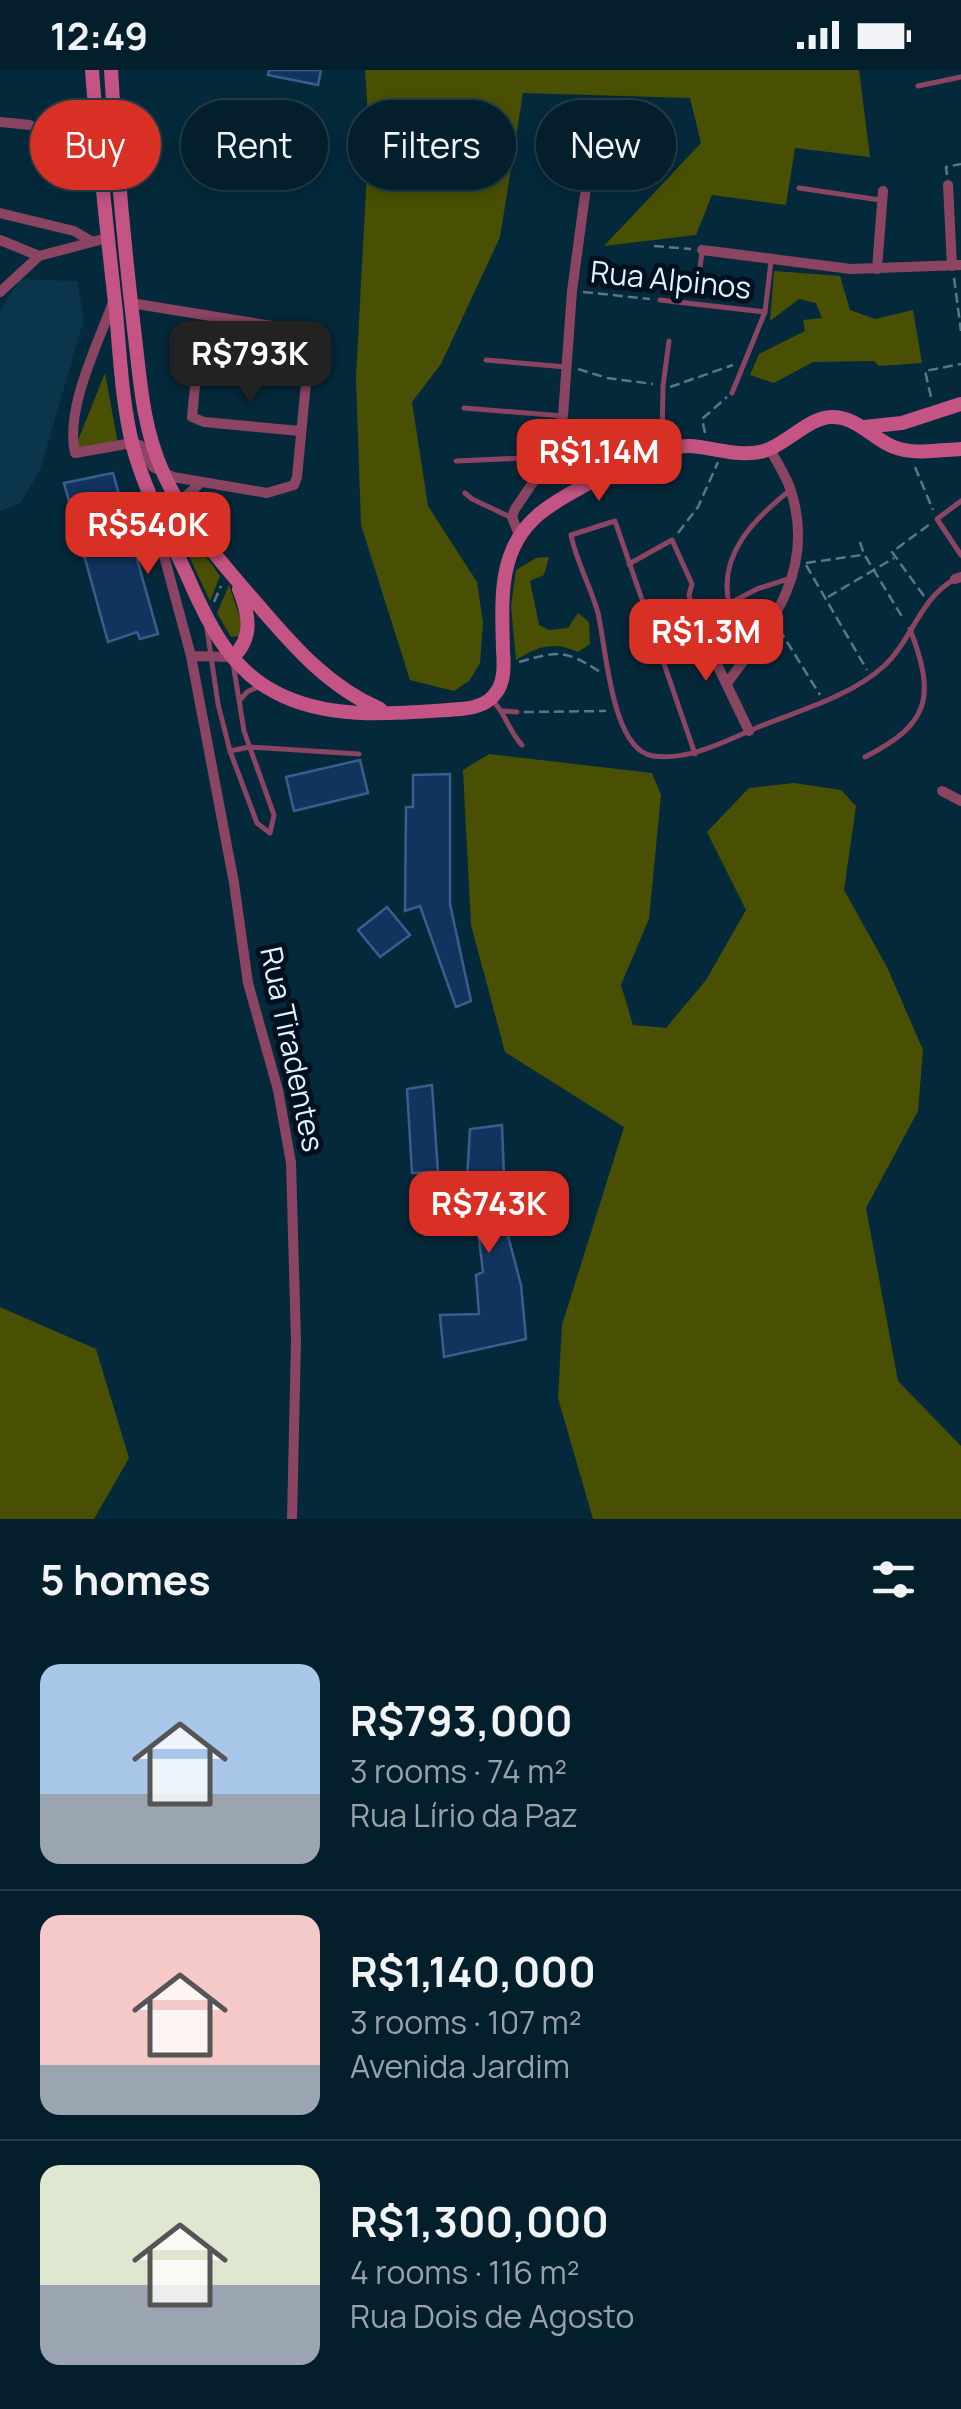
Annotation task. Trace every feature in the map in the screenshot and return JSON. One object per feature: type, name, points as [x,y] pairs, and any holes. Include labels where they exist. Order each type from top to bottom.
[{"type":"street","name":"Rua Tiradentes","points":[[92,70],[132,443],[190,656],[234,884],[248,983],[278,1090],[291,1163],[296,1341],[292,1519]]},
{"type":"street","points":[[111,70],[144,412],[163,474],[246,610],[246,641],[233,657],[190,656]]},
{"type":"street","points":[[0,122],[30,125]]},
{"type":"street","points":[[702,250],[771,261],[877,269],[956,266],[948,180]]},
{"type":"street","points":[[518,535],[512,517],[550,457],[563,416],[572,291],[586,190]]},
{"type":"street","points":[[877,269],[883,195]]},
{"type":"street","points":[[0,212],[74,231],[91,241]]},
{"type":"street","points":[[0,292],[39,256],[108,238]]},
{"type":"street","points":[[0,240],[39,256]]},
{"type":"street","name":"Rua Tiradentes","points":[[114,300],[74,417],[72,436],[75,452],[132,443]]},
{"type":"street","points":[[131,303],[315,332]]},
{"type":"street","points":[[144,412],[132,443],[140,445],[152,467],[163,474],[199,484],[267,493],[288,489],[297,477],[306,370],[202,352],[198,354],[192,418],[300,432]]},
{"type":"street","points":[[864,427],[889,425],[961,404]]},
{"type":"street","points":[[491,698],[499,688],[504,666],[506,564],[518,535],[540,513],[565,497],[662,449],[688,446],[753,454],[770,450],[826,418],[864,427],[898,449],[961,449]]},
{"type":"street","points":[[884,442],[882,433],[889,425]]},
{"type":"street","points":[[728,683],[774,620],[797,569],[798,527],[791,489],[770,450]]},
{"type":"street","points":[[180,502],[199,484]]},
{"type":"street","name":"Rua Tiradentes","points":[[146,488],[233,657],[264,686],[304,705],[336,712],[461,710],[491,698]]},
{"type":"street","points":[[228,577],[327,678],[354,697],[386,711]]},
{"type":"street","points":[[696,621],[749,731]]},
{"type":"street","points":[[942,791],[961,801]]},
{"type":"lane","points":[[918,86],[961,77]]},
{"type":"lane","points":[[799,188],[883,195]]},
{"type":"lane","points":[[696,294],[702,250]]},
{"type":"lane","points":[[732,393],[765,312],[771,261]]},
{"type":"lane","name":"Rua Alpinos","points":[[660,300],[765,312]]},
{"type":"lane","points":[[662,449],[662,386],[669,340]]},
{"type":"lane","points":[[486,360],[566,367]]},
{"type":"lane","points":[[464,408],[563,416]]},
{"type":"lane","points":[[456,461],[550,457]]},
{"type":"lane","points":[[729,603],[726,582],[741,540],[756,520],[791,489]]},
{"type":"lane","points":[[465,492],[512,517]]},
{"type":"lane","points":[[961,501],[937,519],[961,555]]},
{"type":"lane","points":[[695,754],[613,520],[571,535],[598,612],[609,678],[627,735],[653,756],[695,754],[823,701],[870,676],[896,652],[928,601],[958,578]]},
{"type":"lane","points":[[630,564],[672,540],[692,584],[688,595],[696,621]]},
{"type":"lane","points":[[653,633],[696,621],[797,569]]},
{"type":"lane","name":"Rua Tiradentes","points":[[208,611],[210,656],[230,751],[257,823],[270,832],[274,816],[249,747]]},
{"type":"lane","points":[[865,758],[915,724],[923,706],[925,681],[910,630]]},
{"type":"lane","points":[[233,657],[249,747]]},
{"type":"lane","points":[[240,701],[252,689],[264,686]]},
{"type":"lane","points":[[491,698],[503,710],[512,735],[522,745]]},
{"type":"lane","points":[[503,710],[517,712]]},
{"type":"lane","points":[[230,751],[249,747],[359,754]]},
{"type":"path","points":[[948,180],[946,167],[961,164]]},
{"type":"path","points":[[654,246],[702,250]]},
{"type":"path","points":[[956,266],[961,332]]},
{"type":"path","name":"Rua Alpinos","points":[[572,291],[660,300]]},
{"type":"path","points":[[935,413],[926,371],[961,364]]},
{"type":"path","points":[[702,419],[732,393]]},
{"type":"path","points":[[563,416],[576,428],[646,441]]},
{"type":"path","points":[[672,540],[698,507],[722,451]]},
{"type":"path","points":[[825,598],[874,571],[937,519],[915,467]]},
{"type":"path","points":[[860,542],[910,630]]},
{"type":"path","points":[[797,569],[864,554]]},
{"type":"path","points":[[894,555],[928,601]]},
{"type":"path","points":[[797,569],[825,598],[870,676]]},
{"type":"path","points":[[208,611],[228,577]]},
{"type":"path","points":[[774,620],[823,701]]},
{"type":"path","points":[[504,666],[548,654],[570,654],[609,678]]},
{"type":"path","points":[[517,712],[618,710]]},
{"type":"shaded area","points":[[20,279],[77,281],[84,319],[40,471],[20,503],[0,511],[0,311]]},
{"type":"green space","points":[[365,70],[859,70],[870,157],[795,148],[786,205],[712,195],[696,235],[604,246],[657,190],[676,190],[676,170],[701,143],[690,98],[523,93],[516,137],[516,100],[367,100]]},
{"type":"green space","points":[[366,190],[508,190],[500,237],[441,364],[412,402],[428,506],[477,582],[483,623],[480,663],[469,681],[454,691],[410,680],[361,525],[356,378]]},
{"type":"green space","points":[[774,271],[840,276],[850,310],[875,319],[913,310],[922,363],[879,366],[874,361],[813,362],[774,383],[750,375],[759,354],[805,331],[803,320],[822,318],[816,303],[799,299],[770,321]]},
{"type":"green space","points":[[105,373],[118,444],[75,448]]},
{"type":"green space","points":[[159,492],[220,576],[210,601]]},
{"type":"green space","points":[[549,557],[544,575],[530,581],[539,625],[549,630],[568,628],[578,613],[589,622],[590,644],[578,652],[546,647],[516,660],[511,606],[516,570],[536,558]]},
{"type":"green space","points":[[229,585],[243,626],[239,636],[231,637],[217,613]]},
{"type":"green space","points":[[489,754],[652,773],[661,795],[649,919],[621,985],[633,1025],[666,1028],[706,980],[746,910],[707,832],[749,788],[794,783],[841,790],[856,806],[844,890],[887,967],[923,1050],[918,1111],[866,1208],[898,1381],[961,1446],[961,1519],[593,1519],[558,1398],[562,1325],[624,1127],[505,1052],[471,925],[463,770]]},
{"type":"green space","points":[[0,1307],[96,1349],[129,1458],[94,1519],[0,1519]]},
{"type":"building","points":[[269,70],[321,70],[318,85],[268,75]]},
{"type":"building","points":[[113,473],[158,634],[140,639],[137,632],[108,642],[64,483]]},
{"type":"building","points":[[360,760],[368,793],[294,811],[286,777]]},
{"type":"building","points":[[450,774],[450,904],[471,1001],[456,1007],[420,906],[405,911],[406,807],[413,807],[413,775]]},
{"type":"building","points":[[387,907],[410,935],[380,957],[358,930]]},
{"type":"building","points":[[432,1085],[438,1172],[412,1173],[407,1089]]},
{"type":"building","points":[[502,1125],[506,1228],[521,1285],[526,1339],[444,1357],[440,1315],[479,1314],[476,1275],[483,1272],[478,1230],[466,1195],[470,1129]]}]
